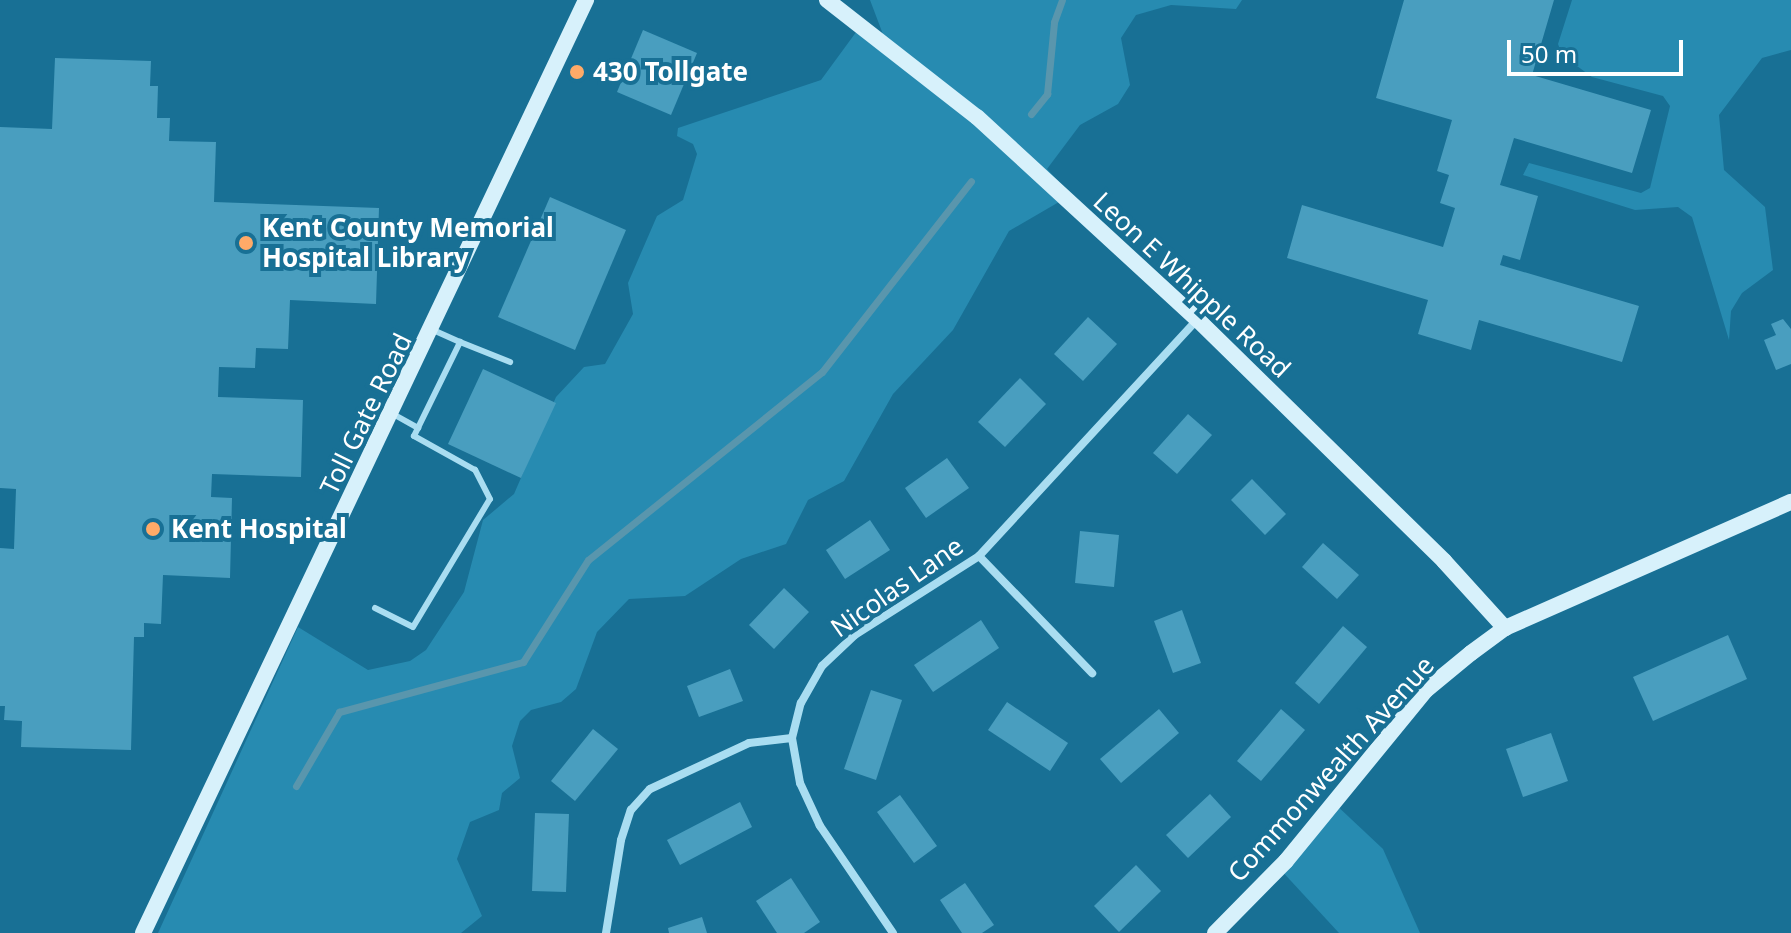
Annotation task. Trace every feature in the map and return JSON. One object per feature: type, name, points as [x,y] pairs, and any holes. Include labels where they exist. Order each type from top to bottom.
[{"type":"street","name":"Toll Gate Road","points":[[143,933],[433,330],[586,0]]},
{"type":"street","name":"Leon E Whipple Road","points":[[827,0],[977,117],[1197,319],[1444,561],[1505,628]]},
{"type":"street","name":"Nicolas Lane","points":[[893,933],[820,826],[800,783],[792,738],[801,703],[822,666],[855,635],[979,556],[1197,319]]},
{"type":"street","name":"Commonwealth Avenue","points":[[1215,933],[1286,861],[1426,690],[1505,628],[1791,502]]},
{"type":"street","points":[[979,556],[1092,673]]},
{"type":"street","points":[[606,933],[621,840],[631,810],[650,789],[749,743],[792,738]]},
{"type":"lane","points":[[433,330],[510,362]]},
{"type":"lane","points":[[375,608],[413,627],[490,499],[475,470],[414,436],[460,342]]},
{"type":"lane","points":[[393,414],[418,428]]},
{"type":"shaded area","points":[[870,0],[1242,0],[1236,9],[1171,5],[1136,15],[1121,38],[1130,85],[1118,104],[1080,125],[1047,169],[1071,195],[1009,231],[953,330],[893,394],[844,481],[808,500],[786,544],[741,559],[685,596],[629,599],[597,632],[576,689],[561,702],[531,710],[520,721],[512,746],[520,778],[502,793],[499,810],[470,822],[457,859],[482,916],[461,933],[158,933],[298,627],[368,670],[410,661],[426,650],[464,592],[483,520],[514,494],[556,397],[584,367],[605,364],[633,314],[628,283],[657,216],[683,200],[697,154],[693,144],[677,136],[678,128],[821,80],[862,24],[884,37]]},
{"type":"shaded area","points":[[1572,0],[1791,0],[1791,50],[1762,58],[1719,115],[1724,170],[1765,207],[1773,270],[1742,293],[1731,311],[1729,340],[1692,217],[1678,207],[1635,210],[1523,175],[1529,163],[1641,193],[1650,188],[1670,106],[1663,96],[1592,77],[1562,55],[1558,44]]},
{"type":"shaded area","points":[[1333,802],[1383,849],[1420,933],[1339,933],[1279,868]]},
{"type":"building","points":[[1404,0],[1554,0],[1532,75],[1651,110],[1632,173],[1514,138],[1500,185],[1538,196],[1520,260],[1503,255],[1500,265],[1639,306],[1622,362],[1479,320],[1471,350],[1418,334],[1428,300],[1287,258],[1302,205],[1443,247],[1455,208],[1440,203],[1449,175],[1437,171],[1452,120],[1376,98]]},
{"type":"building","points":[[643,30],[697,53],[671,115],[617,92]]},
{"type":"building","points":[[55,58],[151,61],[150,86],[158,86],[157,118],[170,118],[169,141],[216,142],[214,202],[379,208],[376,304],[290,300],[288,349],[256,348],[255,368],[219,367],[218,397],[303,400],[301,477],[212,474],[211,497],[232,498],[230,578],[163,575],[161,624],[144,623],[144,637],[134,637],[131,750],[21,747],[22,721],[4,720],[5,706],[0,706],[0,548],[14,549],[16,489],[0,488],[0,127],[52,129]]},
{"type":"building","points":[[550,197],[626,230],[575,350],[498,317]]},
{"type":"building","points":[[1088,317],[1117,344],[1083,381],[1054,354]]},
{"type":"building","points":[[1783,319],[1791,329],[1791,364],[1776,370],[1764,340],[1776,335],[1771,324]]},
{"type":"building","points":[[483,369],[556,403],[521,478],[448,444]]},
{"type":"building","points":[[1020,378],[1046,404],[1005,447],[978,422]]},
{"type":"building","points":[[1188,414],[1212,435],[1177,474],[1153,453]]},
{"type":"building","points":[[947,458],[969,488],[926,518],[905,488]]},
{"type":"building","points":[[1252,479],[1286,514],[1265,535],[1231,500]]},
{"type":"building","points":[[870,520],[890,550],[845,579],[826,550]]},
{"type":"building","points":[[1080,531],[1119,535],[1114,587],[1075,583]]},
{"type":"building","points":[[1323,543],[1359,575],[1337,599],[1302,567]]},
{"type":"building","points":[[784,588],[809,612],[774,649],[749,625]]},
{"type":"building","points":[[1182,610],[1201,663],[1173,673],[1154,621]]},
{"type":"building","points":[[981,620],[999,648],[933,692],[914,665]]},
{"type":"building","points":[[1343,626],[1367,647],[1319,704],[1295,683]]},
{"type":"building","points":[[1728,635],[1747,679],[1653,721],[1633,677]]},
{"type":"building","points":[[730,669],[743,701],[699,717],[687,686]]},
{"type":"building","points":[[871,690],[902,700],[876,780],[844,769]]},
{"type":"building","points":[[1007,702],[1068,743],[1050,771],[988,730]]},
{"type":"building","points":[[1159,709],[1179,733],[1121,783],[1100,759]]},
{"type":"building","points":[[1281,709],[1305,730],[1261,781],[1237,761]]},
{"type":"building","points":[[593,729],[618,749],[575,801],[551,781]]},
{"type":"building","points":[[1551,733],[1568,781],[1523,797],[1506,749]]},
{"type":"building","points":[[1210,794],[1231,817],[1188,858],[1166,835]]},
{"type":"building","points":[[900,795],[937,846],[914,863],[877,812]]},
{"type":"building","points":[[740,802],[752,827],[680,865],[667,840]]},
{"type":"building","points":[[535,813],[569,814],[566,892],[532,891]]},
{"type":"building","points":[[1136,865],[1161,891],[1119,932],[1094,906]]},
{"type":"building","points":[[791,878],[820,922],[804,933],[777,933],[756,901]]},
{"type":"building","points":[[965,883],[994,925],[982,933],[962,933],[940,900]]},
{"type":"building","points":[[702,917],[707,933],[669,933],[668,928]]},
{"type":"waterway","points":[[1031,114],[1047,94],[1054,22],[1062,0]]},
{"type":"waterway","points":[[296,786],[339,712],[523,662],[588,560],[822,372],[971,181]]},
{"type":"place","name":"430 Tollgate","points":[[577,72]]},
{"type":"place","name":"Kent County Memorial Hospital Library","points":[[246,243]]},
{"type":"place","name":"Kent Hospital","points":[[153,529]]}]
